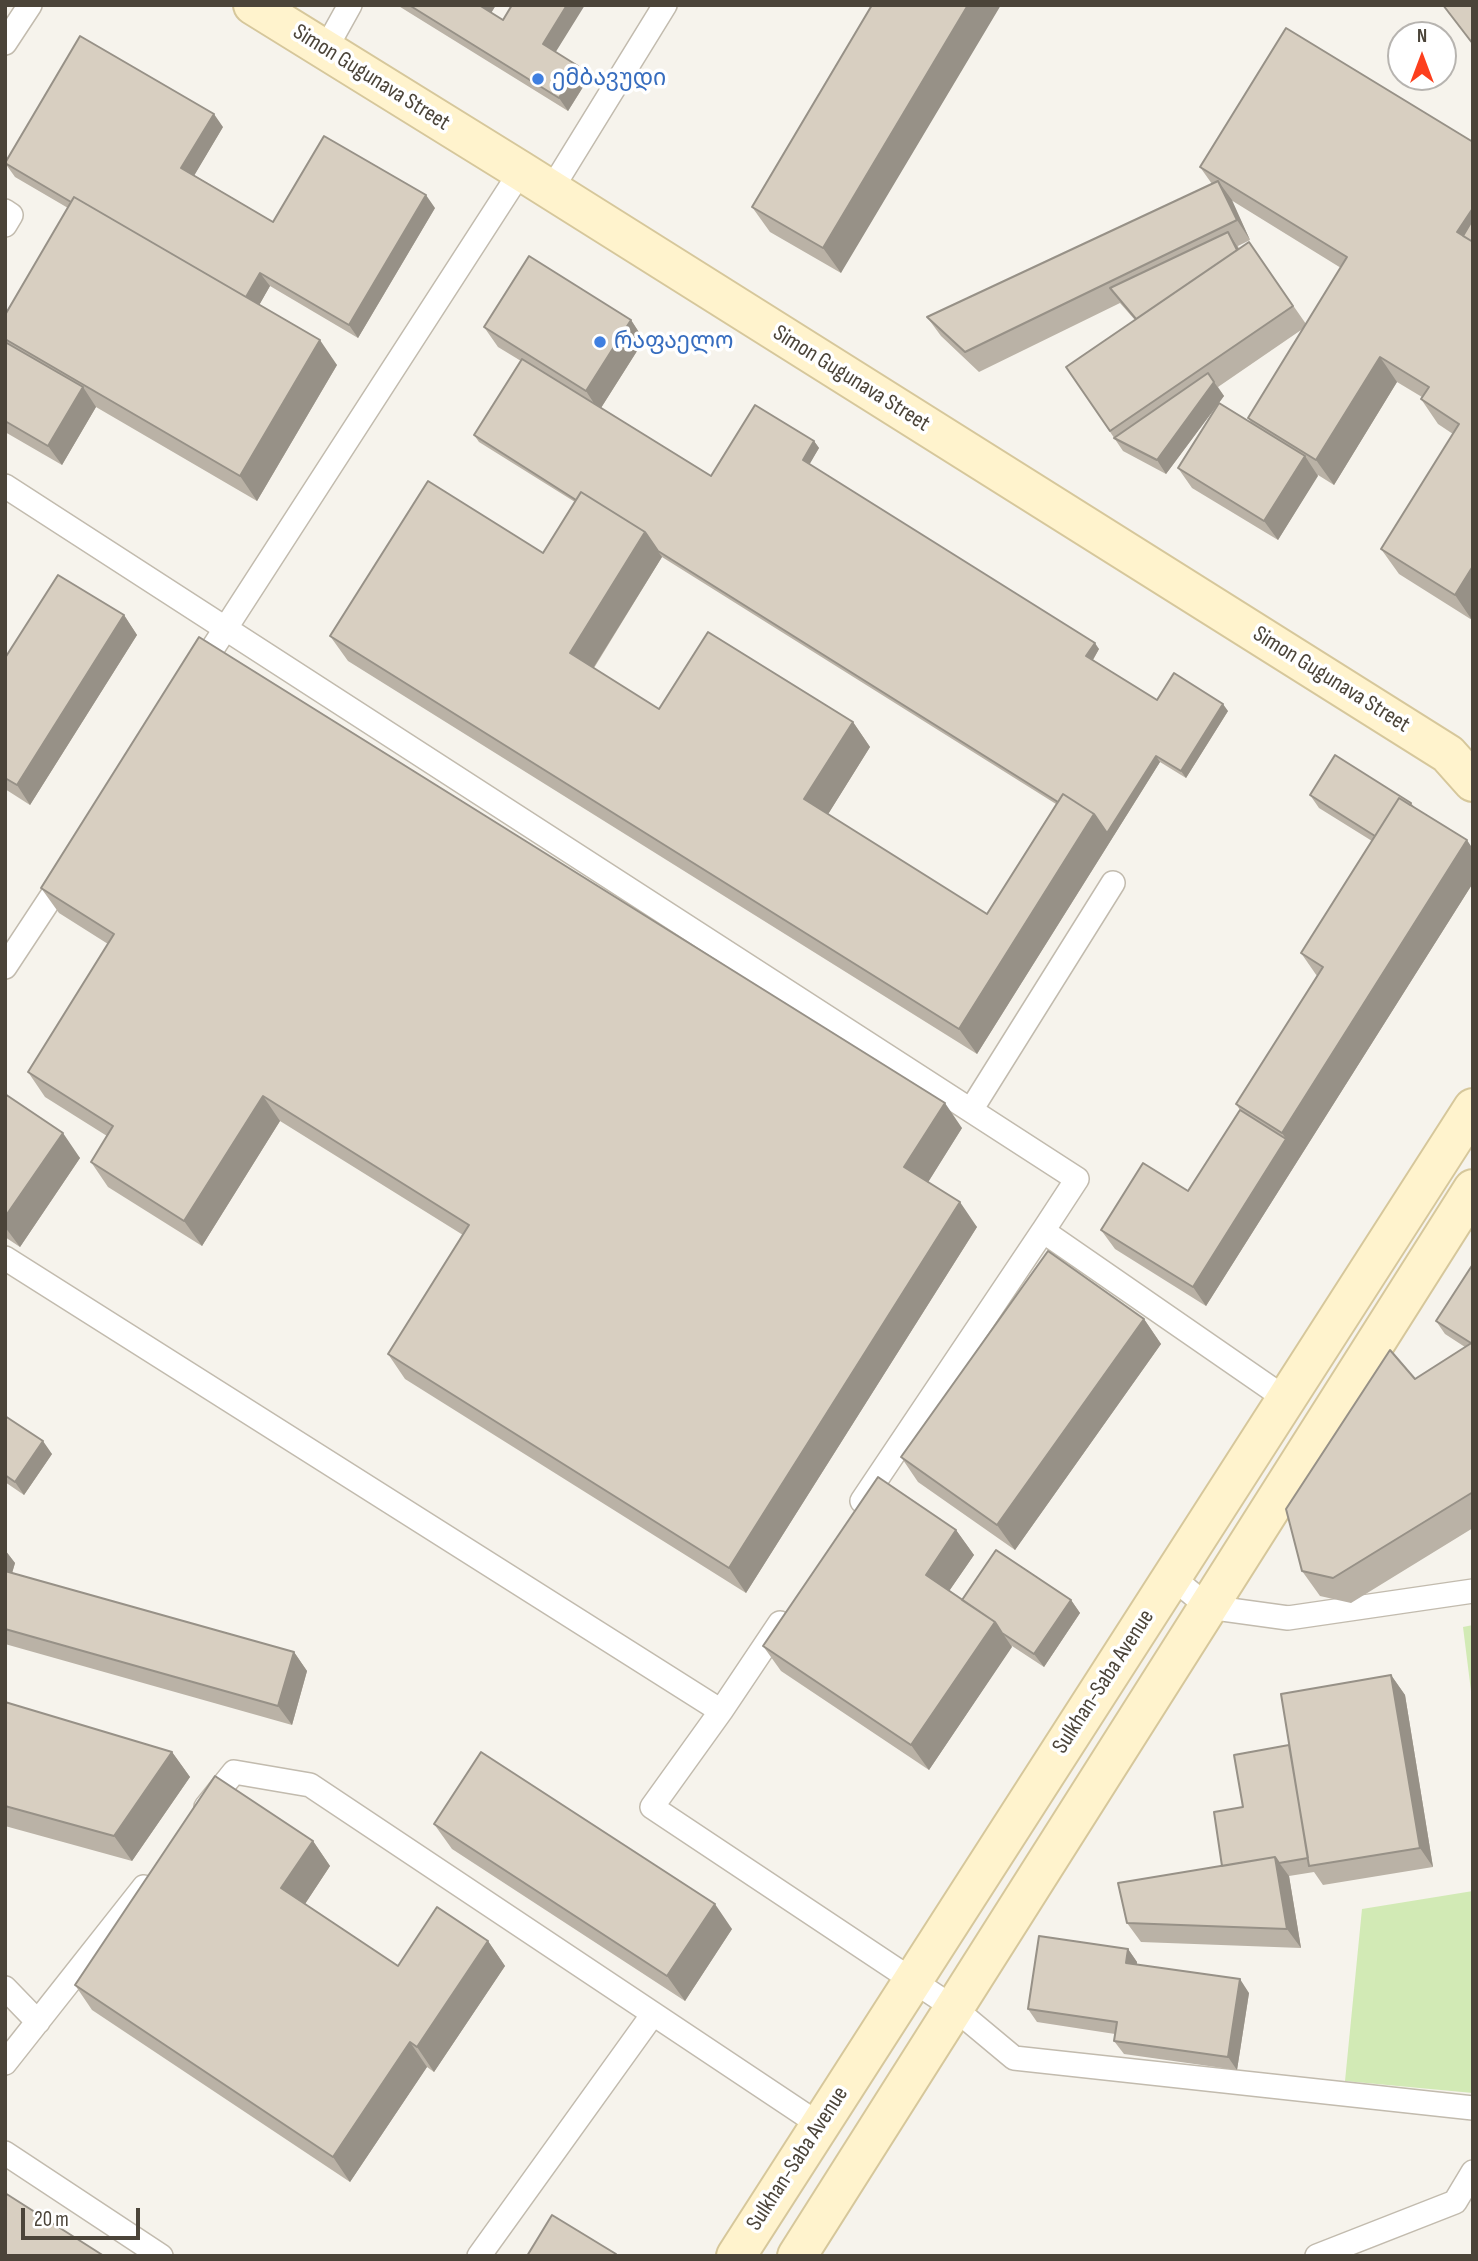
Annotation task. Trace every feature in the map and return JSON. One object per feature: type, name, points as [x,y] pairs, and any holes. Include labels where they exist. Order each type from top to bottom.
[{"type":"main road","name":"Simon Gugunava Street","points":[[253,5],[1460,756],[1473,782]]},
{"type":"main road","name":"Sulkhan-Saba Avenue","points":[[736,2256],[1473,1108]]},
{"type":"main road","name":"Sulkhan-Saba Avenue","points":[[797,2256],[1473,1189]]},
{"type":"lane","points":[[5,43],[30,5]]},
{"type":"lane","points":[[325,50],[350,5]]},
{"type":"lane","points":[[188,686],[226,627],[536,180],[665,5]]},
{"type":"lane","points":[[5,211],[11,215],[5,225]]},
{"type":"lane","points":[[5,486],[1077,1179],[851,1517]]},
{"type":"lane","points":[[5,968],[74,862]]},
{"type":"lane","points":[[971,1110],[1113,883]]},
{"type":"lane","points":[[1042,1231],[1286,1399]]},
{"type":"lane","points":[[5,1258],[721,1711]]},
{"type":"lane","points":[[1171,1577],[1208,1607],[1288,1618],[1473,1591]]},
{"type":"lane","points":[[790,1608],[652,1807],[954,2008],[1014,2058],[1473,2108]]},
{"type":"lane","points":[[191,1826],[234,1772],[310,1785],[820,2126]]},
{"type":"lane","points":[[5,2063],[157,1870]]},
{"type":"lane","points":[[5,1987],[38,2022]]},
{"type":"lane","points":[[479,2256],[653,2014]]},
{"type":"lane","points":[[5,2153],[160,2256]]},
{"type":"lane","points":[[1317,2256],[1455,2202],[1473,2172]]},
{"type":"green space","points":[[1473,1625],[1473,1707],[1463,1627]]},
{"type":"green space","points":[[1473,1891],[1473,2093],[1345,2081],[1362,1909]]},
{"type":"building","points":[[409,5],[479,5],[503,20],[512,5],[567,5],[543,44],[578,66],[559,98]]},
{"type":"building","points":[[872,5],[968,5],[823,248],[752,207]]},
{"type":"building","points":[[1443,5],[1473,5],[1473,44],[1457,21]]},
{"type":"building","points":[[1286,28],[1473,142],[1473,208],[1457,232],[1473,242],[1473,566],[1455,595],[1381,549],[1459,424],[1421,399],[1429,387],[1380,357],[1316,460],[1248,418],[1347,257],[1200,167]]},
{"type":"building","points":[[80,36],[214,114],[181,168],[273,222],[324,136],[426,195],[349,325],[260,273],[246,297],[74,197],[71,202],[5,163]]},
{"type":"building","points":[[1218,181],[1237,220],[965,352],[927,317]]},
{"type":"building","points":[[74,197],[320,340],[240,476],[5,339],[5,315]]},
{"type":"building","points":[[1473,219],[1473,242],[1463,236]]},
{"type":"building","points":[[1228,232],[1237,250],[1136,319],[1110,288]]},
{"type":"building","points":[[1249,242],[1293,306],[1110,431],[1066,367]]},
{"type":"building","points":[[529,256],[631,320],[586,391],[484,327]]},
{"type":"building","points":[[5,342],[83,387],[48,446],[5,421]]},
{"type":"building","points":[[522,359],[711,476],[755,405],[814,441],[803,460],[1095,643],[1086,656],[1157,700],[1174,673],[1223,704],[1181,771],[1156,756],[1107,833],[1094,814],[1063,794],[1058,802],[658,551],[645,532],[581,492],[576,500],[474,435]]},
{"type":"building","points":[[1208,373],[1214,382],[1157,460],[1114,438]]},
{"type":"building","points":[[1219,403],[1305,456],[1264,521],[1178,468]]},
{"type":"building","points":[[428,481],[543,553],[581,492],[645,532],[570,653],[659,709],[708,632],[853,722],[804,799],[987,914],[1063,794],[1094,814],[959,1029],[330,636]]},
{"type":"building","points":[[58,575],[124,615],[17,785],[5,778],[5,658]]},
{"type":"building","points":[[199,637],[945,1103],[904,1167],[960,1202],[729,1568],[388,1354],[469,1225],[263,1096],[184,1221],[91,1162],[113,1126],[28,1072],[114,934],[41,888]]},
{"type":"building","points":[[1335,755],[1411,803],[1410,805],[1399,798],[1375,836],[1310,795]]},
{"type":"building","points":[[1399,798],[1467,840],[1282,1133],[1236,1104],[1323,967],[1301,953]]},
{"type":"building","points":[[5,1094],[63,1133],[5,1217]]},
{"type":"building","points":[[1240,1110],[1286,1139],[1193,1287],[1101,1230],[1143,1163],[1188,1191]]},
{"type":"building","points":[[1048,1251],[1144,1319],[997,1525],[901,1457]]},
{"type":"building","points":[[1473,1264],[1473,1342],[1471,1343],[1436,1321]]},
{"type":"building","points":[[1473,1342],[1473,1492],[1333,1578],[1302,1571],[1286,1509],[1390,1350],[1415,1379]]},
{"type":"building","points":[[5,1416],[43,1441],[15,1482],[5,1475]]},
{"type":"building","points":[[878,1477],[956,1530],[926,1575],[995,1622],[911,1745],[763,1646]]},
{"type":"building","points":[[996,1550],[1071,1600],[1034,1654],[1002,1633],[995,1622],[962,1600]]},
{"type":"building","points":[[5,1571],[294,1652],[278,1706],[5,1629]]},
{"type":"building","points":[[1391,1675],[1420,1848],[1309,1866],[1281,1694]]},
{"type":"building","points":[[5,1702],[172,1752],[114,1836],[5,1806]]},
{"type":"building","points":[[1289,1745],[1308,1858],[1279,1863],[1275,1857],[1222,1866],[1214,1812],[1243,1807],[1234,1755]]},
{"type":"building","points":[[481,1752],[715,1904],[667,1976],[434,1824]]},
{"type":"building","points":[[215,1776],[313,1841],[281,1888],[398,1966],[437,1907],[488,1941],[417,2047],[410,2042],[333,2157],[75,1985]]},
{"type":"building","points":[[1275,1857],[1287,1929],[1127,1923],[1118,1883]]},
{"type":"building","points":[[1039,1936],[1128,1949],[1126,1963],[1240,1979],[1228,2057],[1114,2041],[1117,2022],[1028,2009]]},
{"type":"building","points":[[5,2193],[104,2256],[5,2256]]},
{"type":"building","points":[[552,2215],[616,2254],[615,2256],[527,2256]]},
{"type":"place","name":"ემბავუდი","points":[[538,79]]},
{"type":"place","name":"რაფაელო","points":[[600,342]]}]
